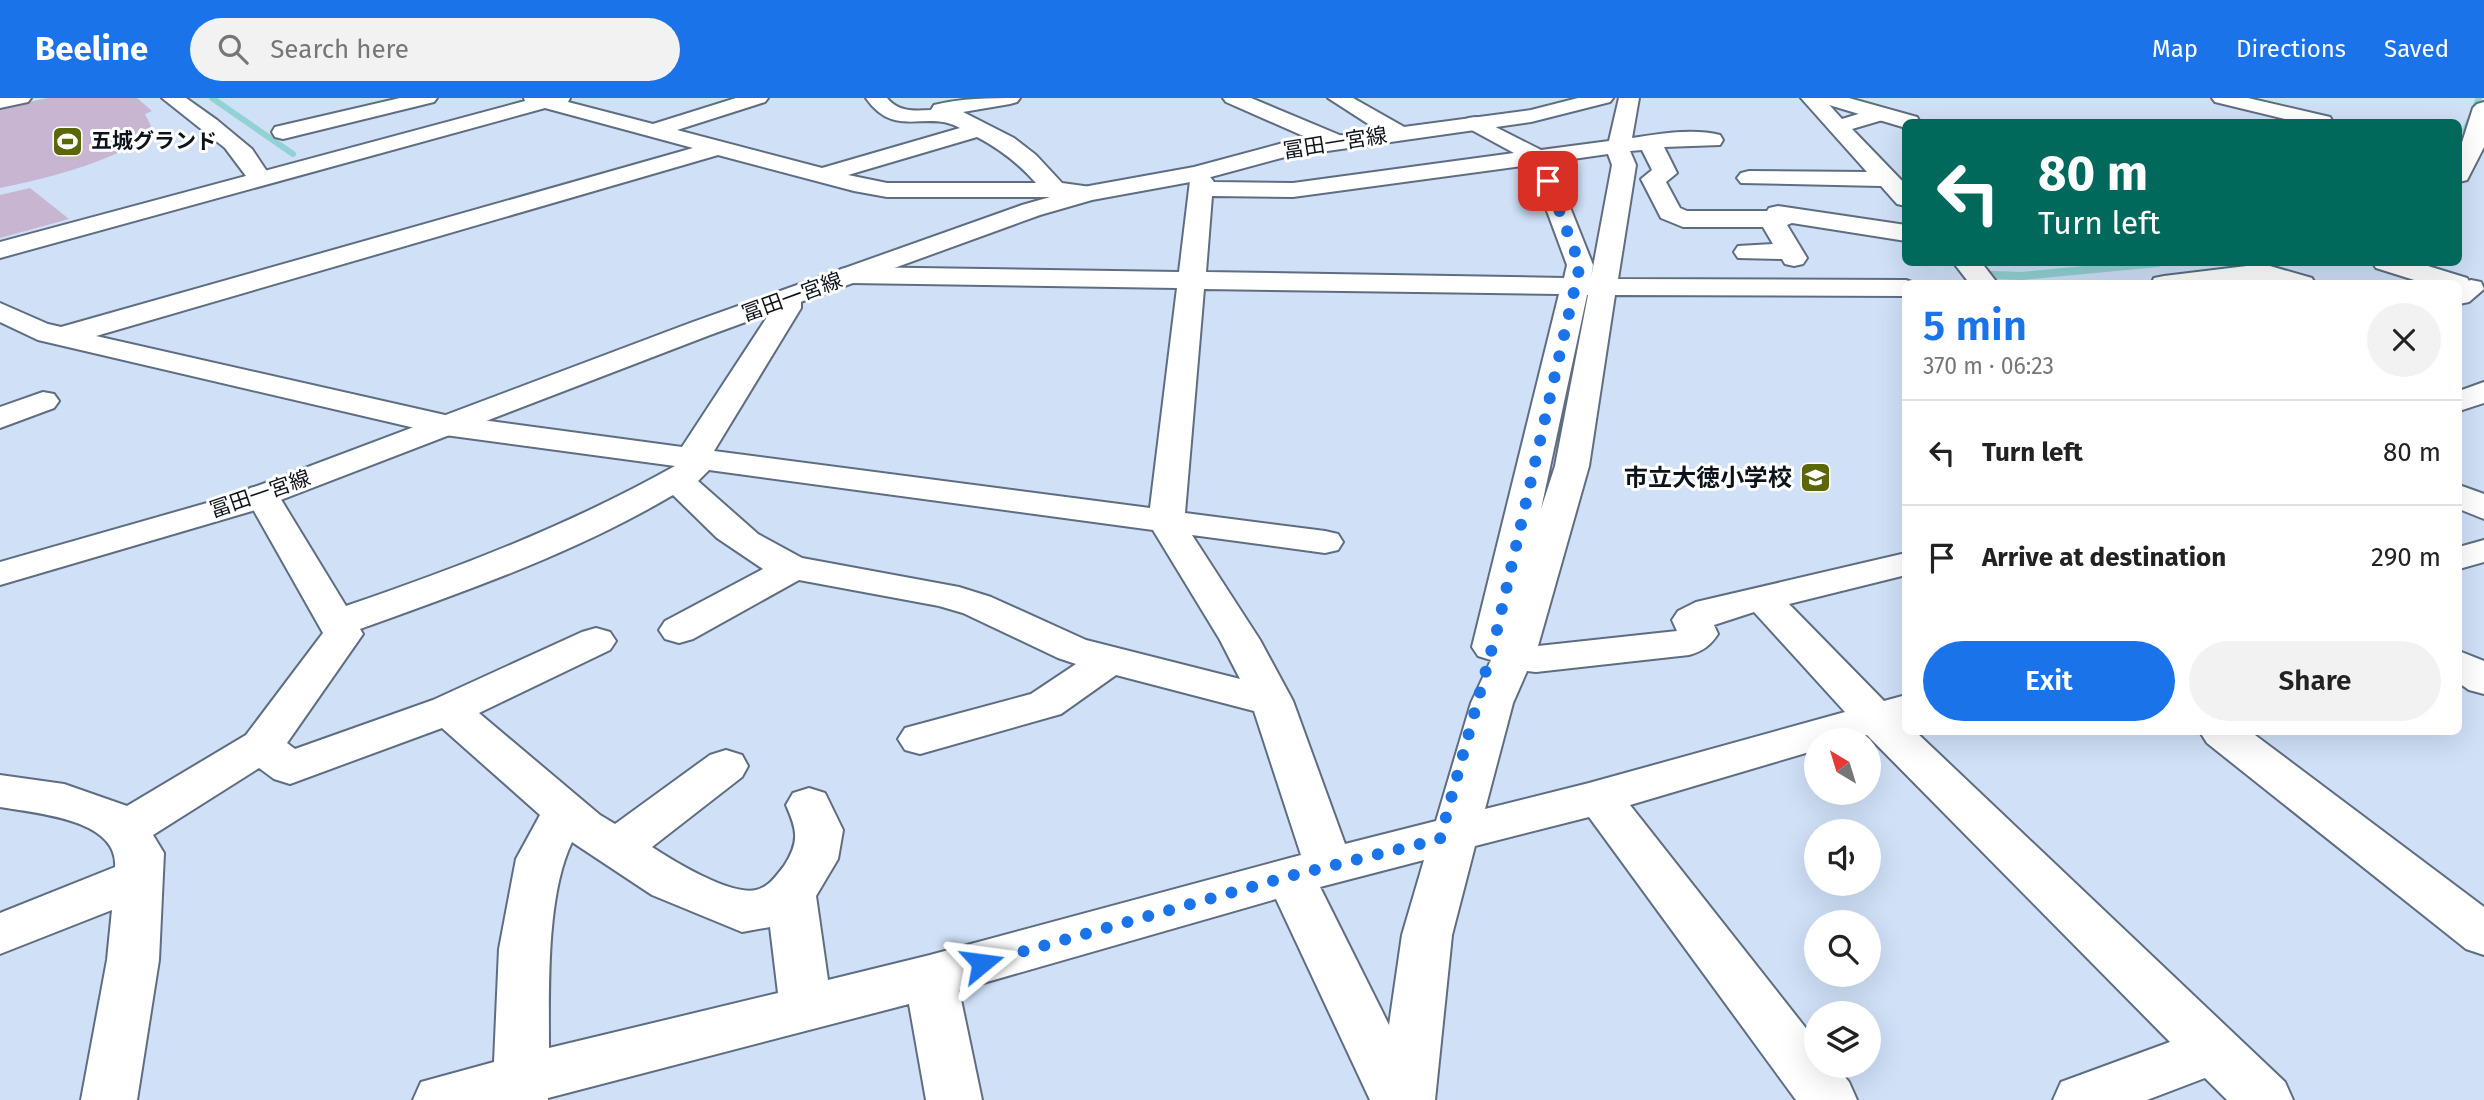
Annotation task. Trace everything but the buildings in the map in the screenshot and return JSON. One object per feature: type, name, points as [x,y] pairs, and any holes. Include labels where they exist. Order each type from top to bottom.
[{"type":"street","points":[[0,102],[21,98]]},
{"type":"street","points":[[172,98],[236,145],[254,166],[260,179]]},
{"type":"street","points":[[283,132],[427,98]]},
{"type":"street","points":[[656,130],[758,98]]},
{"type":"street","points":[[876,98],[890,113],[898,115],[950,114]]},
{"type":"street","points":[[1010,98],[940,109],[1006,143],[1028,160],[1056,190]]},
{"type":"street","points":[[1233,98],[1334,141]]},
{"type":"street","points":[[1338,98],[1398,133]]},
{"type":"street","points":[[1629,98],[1635,144],[1665,173],[1653,179],[1670,213],[1683,219],[1775,216],[1902,232]]},
{"type":"street","points":[[1811,98],[1902,195]]},
{"type":"street","points":[[1826,98],[1902,120]]},
{"type":"street","points":[[2222,98],[2310,119]]},
{"type":"street","points":[[2462,120],[2469,98]]},
{"type":"street","points":[[0,250],[545,99],[887,190],[1056,190],[1089,193]]},
{"type":"street","name":"冨田一宮線","points":[[0,574],[262,495],[1018,214],[1089,193],[1198,182],[1254,157],[1334,141],[1531,116],[1586,100]]},
{"type":"street","points":[[2466,162],[2484,108]]},
{"type":"street","points":[[1838,127],[1878,114]]},
{"type":"street","points":[[1447,837],[1492,704],[1514,656],[1572,466],[1586,283],[1539,158],[1476,123]]},
{"type":"street","points":[[824,175],[979,129]]},
{"type":"street","points":[[1398,1100],[1310,871],[1272,701],[1240,640],[1166,522],[1193,275],[1198,182],[1293,191],[1635,144],[1712,140]]},
{"type":"street","points":[[1407,1100],[1427,935],[1447,837],[1586,283],[1612,227],[1625,165],[1618,150],[1635,144]]},
{"type":"street","points":[[61,336],[721,147]]},
{"type":"street","points":[[1747,253],[1791,255],[1775,216],[1746,175],[1887,179]]},
{"type":"street","points":[[880,265],[1193,275],[1902,288]]},
{"type":"street","points":[[1969,266],[1982,280]]},
{"type":"street","points":[[2397,266],[2439,280]]},
{"type":"street","points":[[2197,280],[2263,272],[2289,280]]},
{"type":"street","points":[[851,275],[1193,275]]},
{"type":"street","points":[[337,623],[490,570],[563,538],[687,469],[698,447],[787,308],[787,298]]},
{"type":"street","points":[[0,311],[38,331],[445,425],[687,469],[1325,542]]},
{"type":"street","points":[[2462,401],[2484,391]]},
{"type":"street","points":[[0,418],[43,401]]},
{"type":"street","points":[[687,469],[702,507],[769,559],[793,568],[944,595],[977,605],[1072,649],[1272,701]]},
{"type":"street","points":[[124,830],[261,746],[343,634],[262,495]]},
{"type":"street","points":[[2462,497],[2484,508]]},
{"type":"street","points":[[2462,557],[2484,551]]},
{"type":"street","points":[[1514,656],[1535,659],[1689,642],[1698,634],[1692,620],[1710,611],[1902,565]]},
{"type":"street","points":[[679,630],[793,568]]},
{"type":"street","points":[[1762,598],[1890,713]]},
{"type":"street","points":[[261,746],[290,768],[448,710],[596,641]]},
{"type":"street","points":[[920,739],[1046,704],[1110,660]]},
{"type":"street","points":[[2462,666],[2484,680]]},
{"type":"street","points":[[448,710],[584,827],[669,881],[742,912],[770,908],[791,894],[814,859],[820,830],[808,805]]},
{"type":"street","points":[[441,1100],[521,1089],[806,1008],[930,977],[1310,871],[1599,797],[1890,713]]},
{"type":"street","points":[[1911,735],[2265,1100]]},
{"type":"street","points":[[2226,735],[2484,935]]},
{"type":"street","points":[[617,848],[726,766]]},
{"type":"street","points":[[0,791],[64,801],[117,821],[140,853],[134,960],[109,1100]]},
{"type":"street","points":[[1599,797],[1829,1100]]},
{"type":"street","points":[[521,1089],[524,949],[540,859],[565,810]]},
{"type":"street","points":[[0,934],[139,878]]},
{"type":"street","points":[[791,894],[806,1008]]},
{"type":"street","points":[[930,977],[954,1100]]},
{"type":"street","points":[[2081,1100],[2214,1050]]},
{"type":"shaded area","name":"五城グランド","points":[[48,98],[137,98],[152,111],[145,114],[151,126],[142,138],[106,158],[59,174],[0,188],[0,108]]},
{"type":"shaded area","points":[[30,188],[69,219],[0,238],[0,195]]},
{"type":"waterway","points":[[212,98],[293,154]]},
{"type":"waterway","points":[[2462,138],[2479,98]]},
{"type":"waterway","points":[[1992,275],[2022,276],[2127,266]]},
{"type":"place","name":"五城グランド","points":[[68,141]]},
{"type":"place","name":"市立大徳小学校","points":[[1815,478]]},
{"type":"route","points":[[982,963],[1290,876],[1440,839],[1497,630],[1580,265],[1548,181]]}]
